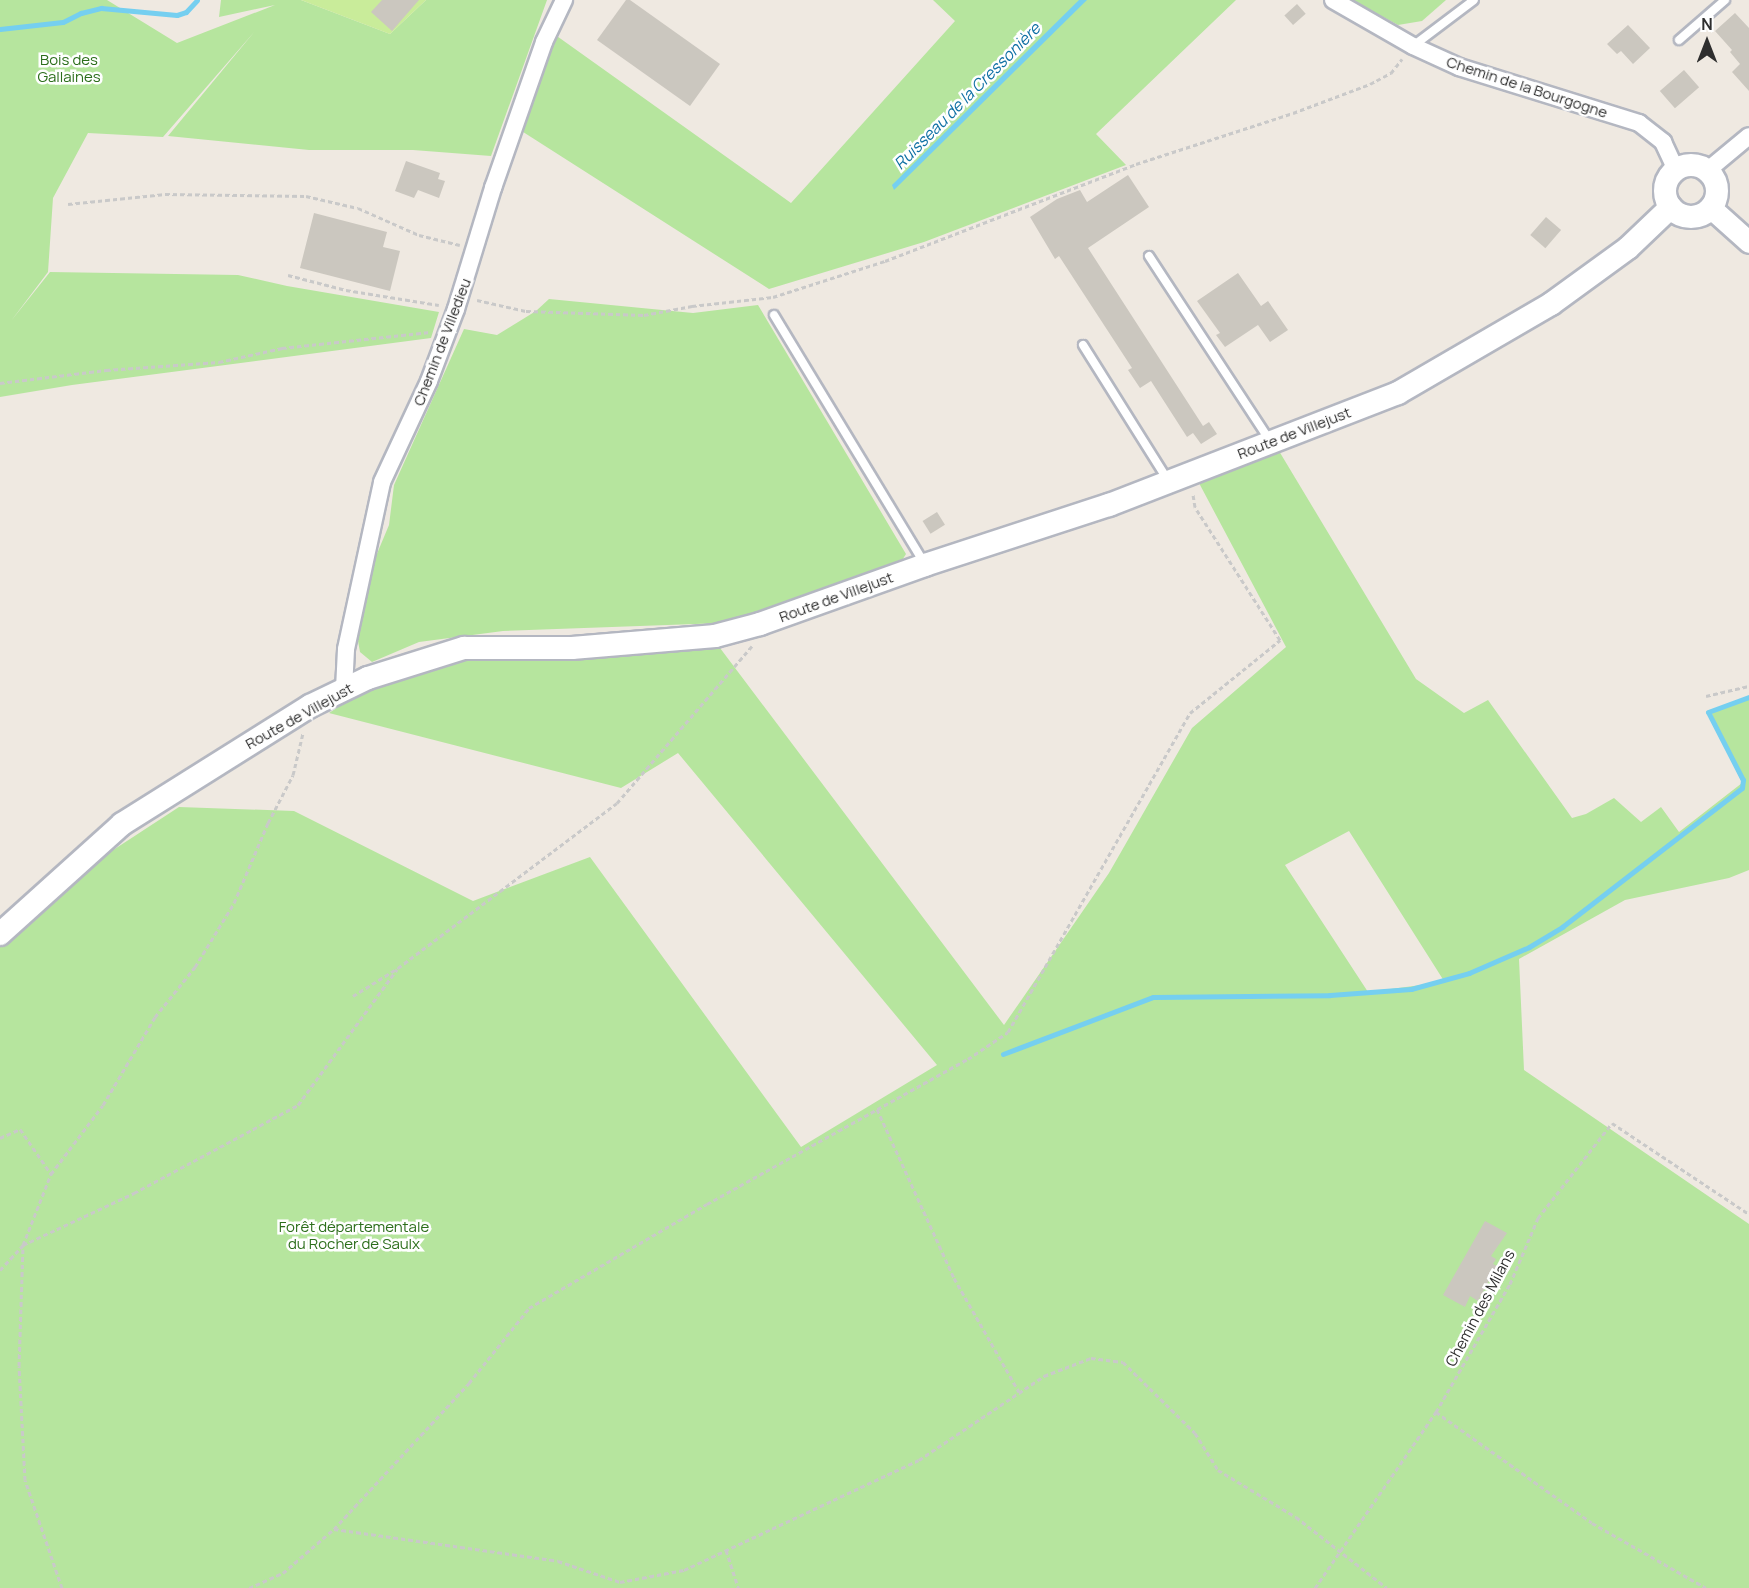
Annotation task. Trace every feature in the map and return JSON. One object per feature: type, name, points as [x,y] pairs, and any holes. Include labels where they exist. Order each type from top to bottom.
[{"type":"main road","points":[[1692,165],[1708,171],[1718,188],[1717,197],[1711,208],[1695,217],[1685,216],[1671,207],[1665,190],[1669,177],[1676,170],[1692,165]]},
{"type":"main road","name":"Route de Villejust","points":[[0,933],[122,824],[310,706],[344,689],[399,668],[465,648],[572,648],[715,636],[760,624],[925,565],[1110,505],[1398,393],[1551,304],[1628,248],[1671,207]]},
{"type":"street","name":"Chemin de Villedieu","points":[[344,689],[346,649],[382,482],[429,381],[458,303],[493,188],[544,42],[564,0]]},
{"type":"street","name":"Chemin de la Bourgogne","points":[[1333,0],[1413,46],[1459,67],[1639,123],[1663,142],[1676,170]]},
{"type":"street","points":[[1708,171],[1749,136]]},
{"type":"street","points":[[1711,208],[1749,242]]},
{"type":"lane","points":[[1413,46],[1474,0]]},
{"type":"lane","points":[[1679,40],[1725,0]]},
{"type":"lane","points":[[1149,256],[1270,442]]},
{"type":"lane","points":[[774,315],[925,565]]},
{"type":"lane","points":[[1083,345],[1179,478]]},
{"type":"path","points":[[288,275],[346,290],[526,311],[644,315],[692,306],[773,297],[885,261],[1136,164],[1293,113],[1370,84],[1391,73],[1413,46]]},
{"type":"path","points":[[68,204],[165,194],[306,196],[358,208],[419,236],[476,248]]},
{"type":"path","points":[[0,383],[106,369],[219,362],[282,348],[448,329]]},
{"type":"path","points":[[249,1588],[283,1573],[334,1529],[469,1383],[529,1308],[968,1059],[1008,1032],[1190,713],[1280,640],[1179,478]]},
{"type":"path","points":[[353,996],[398,968],[617,802],[751,650],[760,624]]},
{"type":"path","points":[[1706,696],[1749,686]]},
{"type":"path","points":[[62,1588],[25,1480],[19,1366],[23,1245],[51,1174],[103,1105],[155,1017],[195,967],[234,903],[268,823],[293,775],[310,706]]},
{"type":"path","points":[[0,1270],[23,1245],[134,1193],[298,1105],[398,968]]},
{"type":"path","points":[[877,1109],[954,1278],[1019,1392]]},
{"type":"path","name":"Chemin des Milans","points":[[1315,1588],[1436,1412],[1510,1284],[1538,1218],[1612,1123],[1749,1214]]},
{"type":"path","points":[[0,1137],[20,1129],[51,1174]]},
{"type":"path","points":[[334,1529],[558,1561],[620,1582],[684,1570],[919,1460],[1044,1376],[1091,1358],[1123,1362],[1195,1433],[1218,1470],[1296,1517],[1387,1588]]},
{"type":"path","points":[[1436,1412],[1592,1523],[1706,1588]]},
{"type":"path","points":[[726,1550],[738,1588]]},
{"type":"green space","name":"Bois des Gallaines","points":[[0,0],[107,0],[177,43],[275,5],[219,17],[221,0],[301,0],[390,34],[426,0],[547,0],[491,156],[413,150],[309,150],[168,136],[255,31],[163,137],[88,133],[53,198],[48,272],[11,321],[50,272],[238,275],[287,286],[439,312],[431,338],[72,385],[0,397]]},
{"type":"green space","points":[[301,0],[426,0],[390,34]]},
{"type":"green space","points":[[933,0],[1236,0],[1096,134],[1126,165],[924,242],[769,289],[520,130],[554,34],[791,203],[955,21]]},
{"type":"green space","points":[[1352,0],[1446,0],[1422,21],[1398,25]]},
{"type":"green space","points":[[549,299],[693,313],[758,305],[906,554],[901,562],[723,623],[503,631],[419,642],[372,662],[360,652],[356,630],[376,556],[389,525],[394,485],[464,329],[497,335],[536,311]]},
{"type":"green space","name":"Forêt départementale du Rocher de Saulx","points":[[1279,451],[1416,679],[1464,713],[1488,700],[1572,818],[1586,814],[1614,798],[1641,822],[1661,807],[1679,832],[1742,783],[1711,712],[1749,699],[1749,870],[1729,878],[1625,900],[1519,959],[1524,1070],[1749,1224],[1749,1588],[0,1588],[0,924],[179,807],[294,811],[473,901],[590,857],[801,1147],[937,1065],[678,753],[621,788],[329,713],[370,686],[466,658],[647,653],[720,648],[1004,1025],[1109,873],[1192,728],[1286,647],[1199,483]],"holes":[[[1349,831],[1444,981],[1368,992],[1285,865]]]},
{"type":"water","points":[[1079,0],[1087,0],[894,190],[892,185]]},
{"type":"building","points":[[382,0],[419,0],[392,31],[371,12]]},
{"type":"building","points":[[626,0],[630,0],[720,64],[690,106],[597,40]]},
{"type":"building","points":[[1297,4],[1306,14],[1293,25],[1284,15]]},
{"type":"building","points":[[1735,13],[1749,28],[1749,91],[1732,72],[1740,64],[1730,52],[1732,50],[1715,31]]},
{"type":"building","points":[[1628,25],[1650,48],[1633,64],[1621,51],[1617,54],[1607,44]]},
{"type":"building","points":[[1684,70],[1699,87],[1675,108],[1660,91]]},
{"type":"building","points":[[406,161],[440,173],[438,179],[445,181],[439,198],[418,190],[414,198],[395,191]]},
{"type":"building","points":[[1128,175],[1149,207],[1088,248],[1203,426],[1209,422],[1217,434],[1201,444],[1193,433],[1187,437],[1151,381],[1140,388],[1128,370],[1132,368],[1059,256],[1055,259],[1030,217],[1057,199],[1080,190],[1087,202]]},
{"type":"building","points":[[314,213],[387,232],[383,247],[400,251],[390,291],[300,268]]},
{"type":"building","points":[[1546,217],[1561,230],[1545,248],[1530,235]]},
{"type":"building","points":[[1238,273],[1261,306],[1268,301],[1288,330],[1270,342],[1258,325],[1225,347],[1216,335],[1220,333],[1197,301]]},
{"type":"building","points":[[937,512],[945,525],[931,534],[923,521]]},
{"type":"building","points":[[1485,1221],[1507,1233],[1491,1256],[1496,1259],[1493,1264],[1497,1266],[1478,1301],[1470,1296],[1465,1307],[1443,1295]]},
{"type":"waterway","points":[[0,29],[63,22],[81,13],[101,8],[177,15],[186,12],[197,0]]},
{"type":"waterway","points":[[1003,1054],[1153,997],[1330,995],[1411,989],[1469,973],[1529,947],[1562,927],[1742,788],[1743,780],[1708,712],[1749,697]]},
{"type":"water label","name":"Ruisseau de la Cressonière","points":[[967,96]]}]
